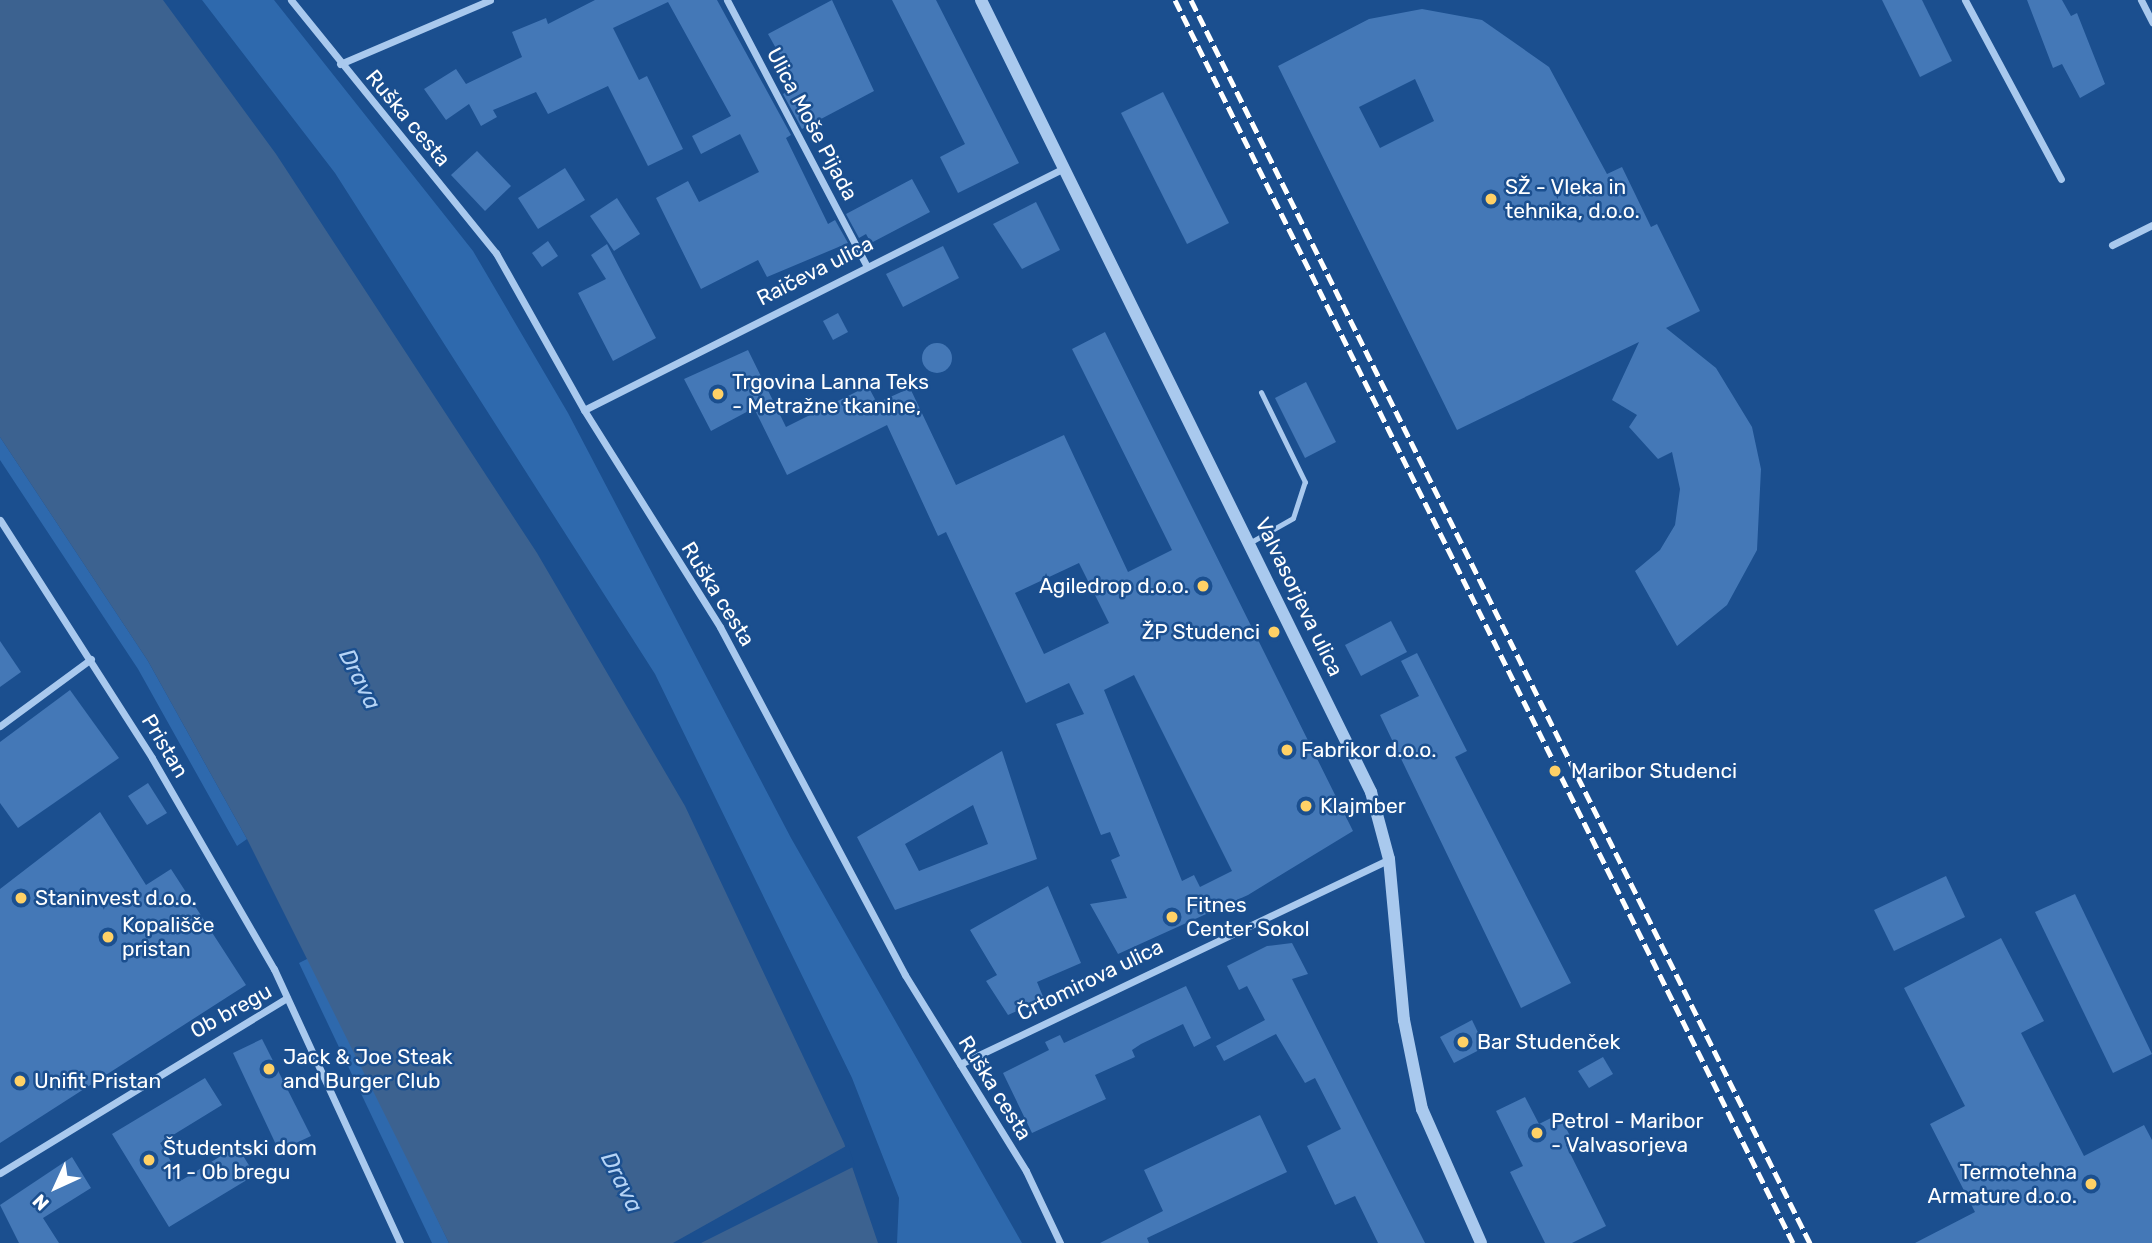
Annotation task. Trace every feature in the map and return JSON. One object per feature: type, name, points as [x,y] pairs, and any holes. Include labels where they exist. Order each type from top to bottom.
[{"type":"street","name":"Ruška cesta","points":[[291,0],[340,64],[496,253],[584,410],[720,627],[960,1064],[1026,1171],[1060,1243]]},
{"type":"street","points":[[340,64],[490,0]]},
{"type":"street","name":"Ulica Moše Pijada","points":[[727,0],[866,265]]},
{"type":"street","name":"Valvasorjeva ulica","points":[[981,0],[1251,542],[1371,792],[1389,859],[1404,1020],[1422,1109],[1481,1243]]},
{"type":"street","points":[[1965,0],[2062,179]]},
{"type":"street","points":[[2146,4],[2152,22]]},
{"type":"street","name":"Raičeva ulica","points":[[584,410],[866,265],[1064,168]]},
{"type":"street","points":[[2112,246],[2152,225]]},
{"type":"street","name":"Pristan","points":[[0,520],[91,659],[287,998]]},
{"type":"street","points":[[0,726],[91,659]]},
{"type":"street","name":"Črtomirova ulica","points":[[960,1064],[1389,859]]},
{"type":"street","name":"Ob bregu","points":[[0,1173],[287,998],[400,1243]]},
{"type":"lane","points":[[1251,542],[1293,518],[1306,482],[1261,392]]},
{"type":"shaded area","points":[[202,0],[274,0],[473,251],[568,413],[791,838],[1022,1243],[897,1243],[899,1198],[852,1078],[655,674],[335,173]]},
{"type":"shaded area","points":[[0,437],[148,661],[247,839],[237,846],[138,669],[0,460]]},
{"type":"shaded area","points":[[311,957],[449,1243],[432,1243],[299,963]]},
{"type":"water","name":"Drava","points":[[0,0],[163,0],[276,154],[537,553],[685,806],[844,1143],[878,1243],[449,1243],[247,839],[148,661],[0,437]]},
{"type":"pier","points":[[848,1145],[855,1166],[701,1243],[673,1243]]},
{"type":"building","points":[[595,0],[717,0],[791,135],[786,138],[828,224],[835,220],[848,243],[767,277],[758,260],[701,289],[656,198],[688,181],[699,202],[759,172],[740,134],[701,154],[692,136],[731,116],[668,2],[613,28],[639,80],[647,76],[683,149],[648,166],[608,86],[548,114],[536,92],[493,110],[497,117],[481,126],[469,104],[446,120],[424,89],[456,69],[466,84],[522,57],[512,32],[546,18],[548,24]]},
{"type":"building","points":[[832,0],[874,91],[802,129],[783,94],[797,86],[768,34]]},
{"type":"building","points":[[892,0],[936,0],[1019,163],[958,193],[940,157],[965,144]]},
{"type":"building","points":[[1882,0],[1922,0],[1952,61],[1920,77]]},
{"type":"building","points":[[2027,0],[2062,0],[2071,16],[2077,13],[2105,84],[2080,98],[2062,64],[2053,68]]},
{"type":"building","name":"SŽ - Vleka in tehnika, d.o.o.","points":[[1422,9],[1482,20],[1549,67],[1607,174],[1622,167],[1651,227],[1657,224],[1700,311],[1666,328],[1716,368],[1752,427],[1761,469],[1757,550],[1727,605],[1677,646],[1635,571],[1660,550],[1675,525],[1680,489],[1672,452],[1658,459],[1629,427],[1637,415],[1612,400],[1639,342],[1457,430],[1278,66],[1369,19]],"holes":[[[1415,79],[1434,121],[1380,148],[1359,107]]]},
{"type":"building","points":[[1163,92],[1229,223],[1187,244],[1121,113]]},
{"type":"building","points":[[477,151],[511,186],[485,211],[451,175]]},
{"type":"building","points":[[565,168],[585,200],[538,229],[518,198]]},
{"type":"building","points":[[912,179],[930,212],[871,243],[866,234],[859,238],[846,214]]},
{"type":"building","points":[[617,198],[640,234],[614,251],[590,216]]},
{"type":"building","points":[[1036,202],[1060,250],[1022,269],[993,224]]},
{"type":"building","points":[[548,241],[558,256],[542,267],[532,253]]},
{"type":"building","points":[[607,244],[656,338],[613,361],[578,293],[606,279],[591,255]]},
{"type":"building","points":[[943,246],[959,278],[903,307],[886,274]]},
{"type":"building","points":[[838,313],[848,332],[833,340],[823,321]]},
{"type":"building","points":[[1105,332],[1353,831],[1248,895],[1118,954],[1090,904],[1127,898],[1111,860],[1120,856],[1110,832],[1101,835],[1056,724],[1084,714],[1069,683],[1026,703],[946,532],[938,536],[887,425],[787,475],[754,408],[711,431],[684,379],[748,350],[786,427],[868,386],[877,403],[910,388],[956,485],[1064,435],[1128,572],[1172,550],[1072,349]],"holes":[[[1079,563],[1109,623],[1044,654],[1015,593]],[[1134,675],[1232,871],[1200,887],[1194,875],[1182,881],[1104,690]]]},
{"type":"building","points":[[937,343],[943,344],[951,352],[951,364],[943,372],[937,373],[931,372],[923,364],[922,358],[923,352],[931,344]]},
{"type":"building","points":[[1306,382],[1336,442],[1305,458],[1275,398]]},
{"type":"building","points":[[1391,621],[1407,652],[1361,676],[1345,645]]},
{"type":"building","points":[[0,641],[21,672],[0,687]]},
{"type":"building","points":[[1417,653],[1467,751],[1455,757],[1571,983],[1521,1008],[1380,715],[1419,696],[1401,661]]},
{"type":"building","points":[[70,690],[119,758],[18,828],[0,803],[0,742]]},
{"type":"building","points":[[1002,751],[1037,859],[895,910],[857,837]],"holes":[[[973,805],[988,844],[919,871],[905,844]]]},
{"type":"building","points":[[148,783],[167,813],[147,825],[128,796]]},
{"type":"building","name":"Kopališče pristan","points":[[100,812],[146,885],[171,869],[246,985],[0,1143],[0,889]]},
{"type":"building","points":[[1946,876],[1965,917],[1894,951],[1874,910]]},
{"type":"building","points":[[1048,886],[1081,963],[1037,982],[1044,999],[1008,1015],[986,981],[997,975],[970,930]]},
{"type":"building","points":[[2075,894],[2152,1054],[2113,1073],[2035,912]]},
{"type":"building","points":[[2001,938],[2044,1021],[2021,1033],[2084,1156],[2144,1125],[2152,1140],[2152,1243],[1915,1243],[1975,1212],[1930,1124],[1965,1106],[1904,988]]},
{"type":"building","points":[[1292,943],[1308,974],[1292,979],[1425,1243],[1378,1243],[1355,1196],[1335,1205],[1307,1146],[1341,1129],[1315,1078],[1305,1083],[1276,1034],[1224,1061],[1216,1046],[1265,1020],[1247,986],[1239,990],[1227,966],[1267,946]]},
{"type":"building","points":[[1186,986],[1211,1038],[1194,1047],[1183,1024],[1141,1044],[1132,1050],[1135,1057],[1095,1075],[1106,1099],[1032,1133],[1003,1073],[1049,1050],[1045,1042],[1060,1035],[1064,1043]]},
{"type":"building","name":"Bar Studenček","points":[[1472,1020],[1485,1047],[1454,1063],[1440,1037]]},
{"type":"building","points":[[262,1039],[311,1136],[279,1151],[233,1053]]},
{"type":"building","points":[[1603,1057],[1613,1074],[1589,1088],[1578,1071]]},
{"type":"building","name":"Študentski dom 11 - Ob bregu","points":[[205,1078],[222,1105],[160,1143],[182,1180],[237,1146],[255,1175],[169,1227],[112,1134]]},
{"type":"building","points":[[1525,1097],[1539,1124],[1559,1114],[1573,1142],[1566,1145],[1606,1226],[1572,1243],[1545,1243],[1510,1172],[1523,1166],[1496,1111]]},
{"type":"building","points":[[1260,1115],[1287,1172],[1147,1238],[1149,1243],[1100,1243],[1163,1211],[1144,1170]]},
{"type":"building","points":[[72,1157],[91,1188],[43,1218],[59,1243],[19,1243],[0,1205]]},
{"type":"railway","points":[[1175,0],[1793,1243]]},
{"type":"railway","points":[[1191,0],[1810,1243]]},
{"type":"place","name":"SŽ - Vleka in tehnika, d.o.o.","points":[[1491,199]]},
{"type":"place","name":"Trgovina Lanna Teks - Metražne tkanine,","points":[[718,394]]},
{"type":"place","name":"Agiledrop d.o.o.","points":[[1203,586]]},
{"type":"place","name":"ŽP Studenci","points":[[1274,632]]},
{"type":"place","name":"Fabrikor d.o.o.","points":[[1287,750]]},
{"type":"place","name":"Maribor Studenci","points":[[1555,771]]},
{"type":"place","name":"Klajmber","points":[[1306,806]]},
{"type":"place","name":"Staninvest d.o.o.","points":[[21,898]]},
{"type":"place","name":"Fitnes Center Sokol","points":[[1172,917]]},
{"type":"place","name":"Kopališče pristan","points":[[108,937]]},
{"type":"place","name":"Bar Studenček","points":[[1463,1042]]},
{"type":"place","name":"Jack & Joe Steak and Burger Club","points":[[269,1069]]},
{"type":"place","name":"Unifit Pristan","points":[[20,1081]]},
{"type":"place","name":"Petrol - Maribor - Valvasorjeva","points":[[1537,1133]]},
{"type":"place","name":"Študentski dom 11 - Ob bregu","points":[[149,1160]]},
{"type":"place","name":"Termotehna Armature d.o.o.","points":[[2091,1184]]}]
